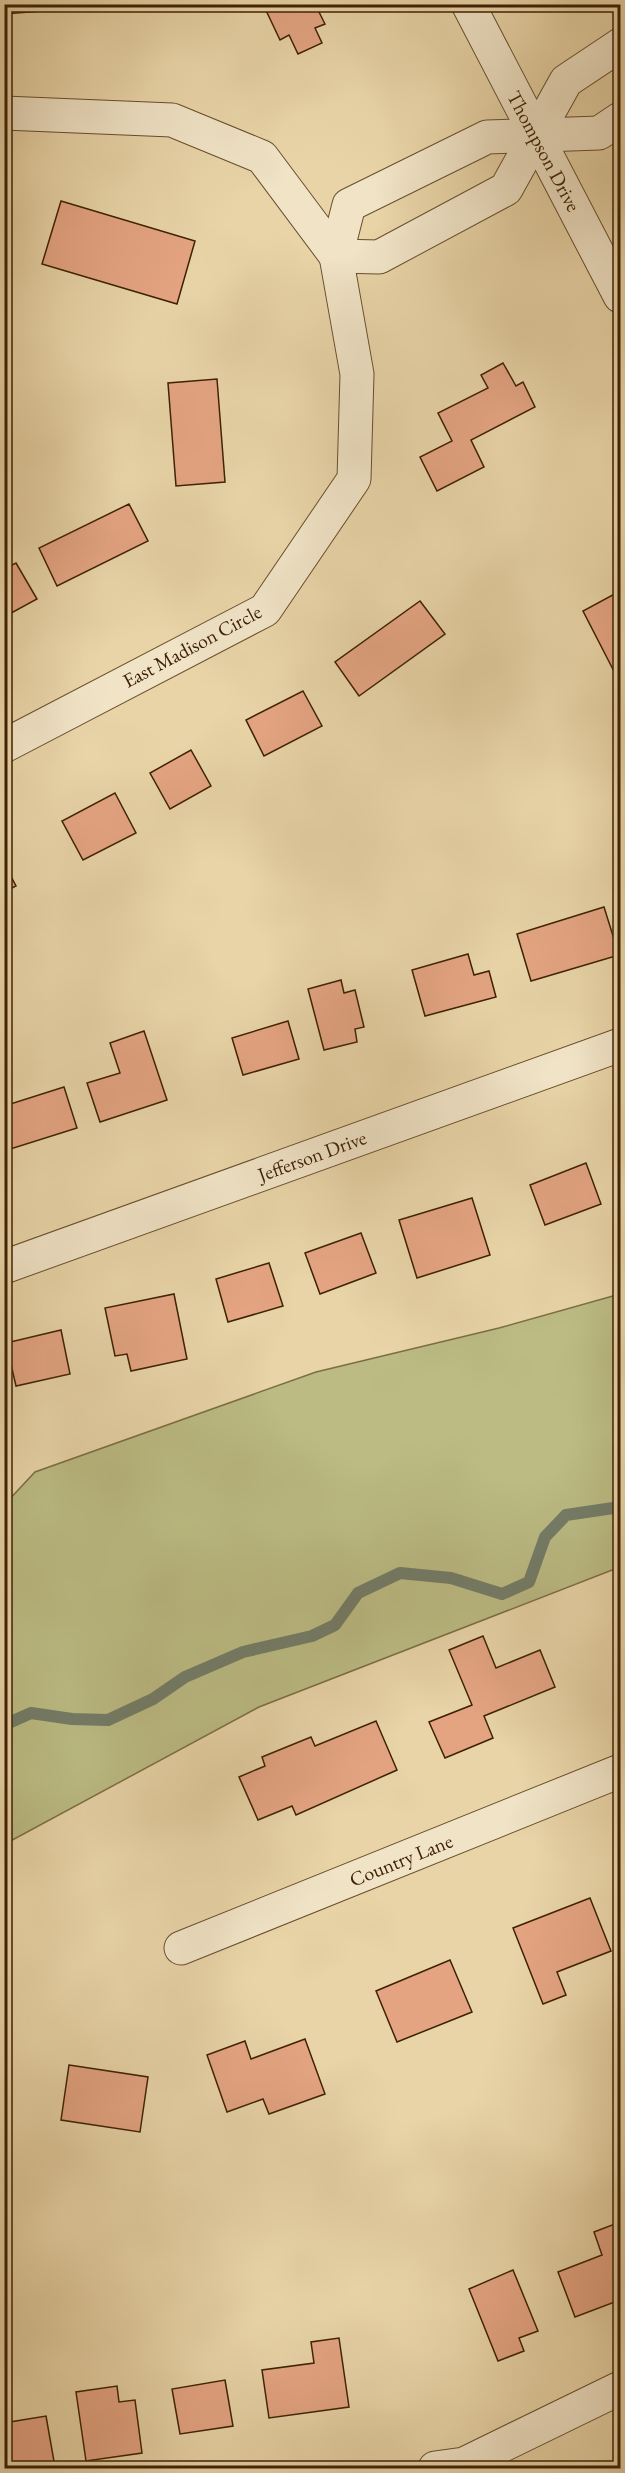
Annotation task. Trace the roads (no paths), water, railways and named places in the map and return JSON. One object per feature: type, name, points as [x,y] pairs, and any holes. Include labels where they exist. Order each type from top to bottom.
[{"type":"street","name":"Thompson Drive","points":[[468,4],[621,296]]},
{"type":"street","points":[[4,113],[172,120],[262,157],[336,256],[379,257],[506,189],[566,81],[621,45]]},
{"type":"street","name":"East Madison Circle","points":[[4,746],[265,610],[354,479],[357,374],[336,256],[349,206],[487,137],[598,133],[621,119]]},
{"type":"street","name":"Jefferson Drive","points":[[4,1267],[621,1045]]},
{"type":"street","name":"Country Lane","points":[[181,1948],[621,1771]]},
{"type":"street","points":[[455,2467],[621,2388]]},
{"type":"waterway","points":[[4,1725],[31,1713],[72,1719],[108,1720],[153,1699],[185,1677],[243,1652],[312,1636],[335,1625],[358,1593],[400,1573],[451,1578],[502,1594],[529,1582],[545,1537],[566,1515],[620,1507]]}]
